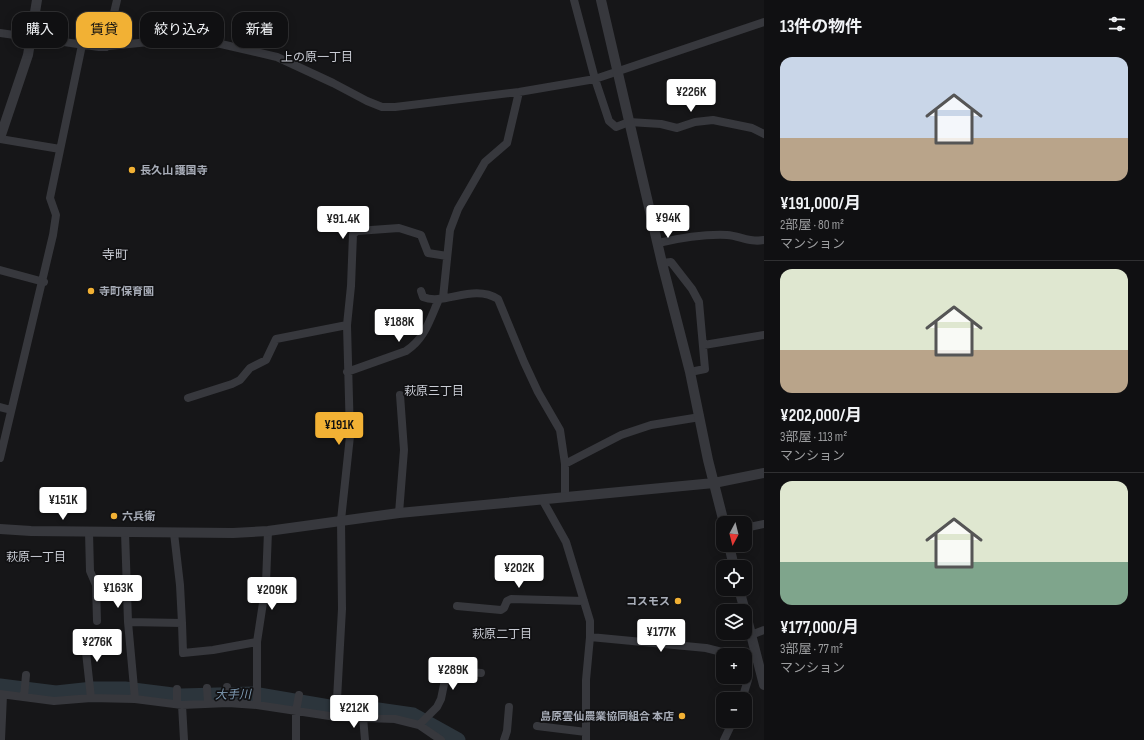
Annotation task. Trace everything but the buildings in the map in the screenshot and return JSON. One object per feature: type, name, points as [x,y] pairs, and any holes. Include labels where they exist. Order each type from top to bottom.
[{"type":"street","points":[[35,12],[37,0]]},
{"type":"street","points":[[114,12],[117,0]]},
{"type":"street","points":[[574,0],[595,80],[609,121],[616,127],[629,122],[661,124],[677,128],[695,122],[713,120],[752,128],[764,134]]},
{"type":"street","points":[[601,0],[662,263],[690,372],[722,516]]},
{"type":"street","points":[[132,44],[189,41],[215,43],[277,57],[382,106],[395,107],[423,105],[595,80],[764,22]]},
{"type":"street","points":[[0,33],[12,35]]},
{"type":"street","points":[[28,48],[21,77],[0,138],[60,149]]},
{"type":"street","points":[[0,458],[44,282],[56,215],[50,198],[81,48]]},
{"type":"street","points":[[347,372],[406,351],[413,347],[423,335],[441,298],[450,230],[458,209],[485,162],[506,143],[519,92]]},
{"type":"street","points":[[336,716],[342,609],[341,520],[350,436],[347,372],[347,325],[351,286],[353,236],[355,232],[402,228],[421,235],[428,253],[447,256]]},
{"type":"street","points":[[658,244],[680,239],[721,235],[750,241],[764,240]]},
{"type":"street","points":[[662,263],[671,262],[697,297],[704,345],[705,369],[690,372]]},
{"type":"street","points":[[0,270],[44,282]]},
{"type":"street","points":[[420,291],[423,297],[441,298],[480,293],[493,296],[498,299],[512,337],[560,430],[565,464],[565,497]]},
{"type":"street","points":[[188,398],[240,380],[250,368],[266,360],[276,338],[347,325]]},
{"type":"street","points":[[704,345],[764,335]]},
{"type":"street","points":[[399,513],[404,450],[400,395]]},
{"type":"street","points":[[0,407],[11,410]]},
{"type":"street","points":[[565,464],[621,435],[651,425],[700,417]]},
{"type":"street","points":[[0,529],[174,533],[233,533],[268,531],[399,513],[714,483],[764,473]]},
{"type":"street","points":[[536,726],[586,736],[586,680],[590,637],[590,621],[566,542],[542,499]]},
{"type":"street","points":[[752,527],[764,524]]},
{"type":"street","points":[[257,703],[257,642],[266,583],[268,531]]},
{"type":"street","points":[[89,532],[90,571],[96,585],[97,621]]},
{"type":"street","points":[[125,532],[128,622],[135,697]]},
{"type":"street","points":[[174,533],[180,585],[182,653],[213,650],[257,642]]},
{"type":"street","points":[[458,606],[500,610],[504,608],[507,601],[511,599],[584,601]]},
{"type":"street","points":[[128,622],[182,623]]},
{"type":"street","points":[[764,630],[752,635],[764,685]]},
{"type":"street","points":[[590,637],[706,648],[716,650]]},
{"type":"street","points":[[85,643],[91,697]]},
{"type":"street","points":[[752,657],[758,657]]},
{"type":"street","points":[[420,724],[437,707],[441,698],[447,670],[481,673]]},
{"type":"street","points":[[24,696],[26,679]]},
{"type":"street","points":[[227,688],[228,702]]},
{"type":"street","points":[[207,689],[208,702]]},
{"type":"street","points":[[177,690],[184,740]]},
{"type":"street","points":[[2,740],[1,694],[54,701],[91,697],[135,697],[179,704],[208,702],[257,703],[336,716],[395,719],[420,724],[441,740]]},
{"type":"street","points":[[296,740],[296,709],[299,696]]},
{"type":"street","points":[[504,740],[508,731],[509,707]]},
{"type":"street","points":[[363,717],[365,740]]},
{"type":"street","points":[[724,740],[730,728]]},
{"type":"waterway","name":"大手川","points":[[0,686],[56,693],[93,689],[125,689],[181,696],[253,694],[341,709],[378,710],[413,715],[458,740]]},
{"type":"place","name":"長久山 護国寺","points":[[132,170]]},
{"type":"place","name":"寺町保育園","points":[[91,291]]},
{"type":"place","name":"六兵衛","points":[[114,516]]},
{"type":"place","name":"コスモス","points":[[678,601]]},
{"type":"place","name":"島原雲仙農業協同組合 本店","points":[[682,716]]},
{"type":"district","name":"上の原一丁目","points":[[317,57]]},
{"type":"district","name":"寺町","points":[[115,255]]},
{"type":"district","name":"萩原三丁目","points":[[434,391]]},
{"type":"district","name":"萩原一丁目","points":[[36,557]]},
{"type":"district","name":"萩原二丁目","points":[[502,634]]}]
